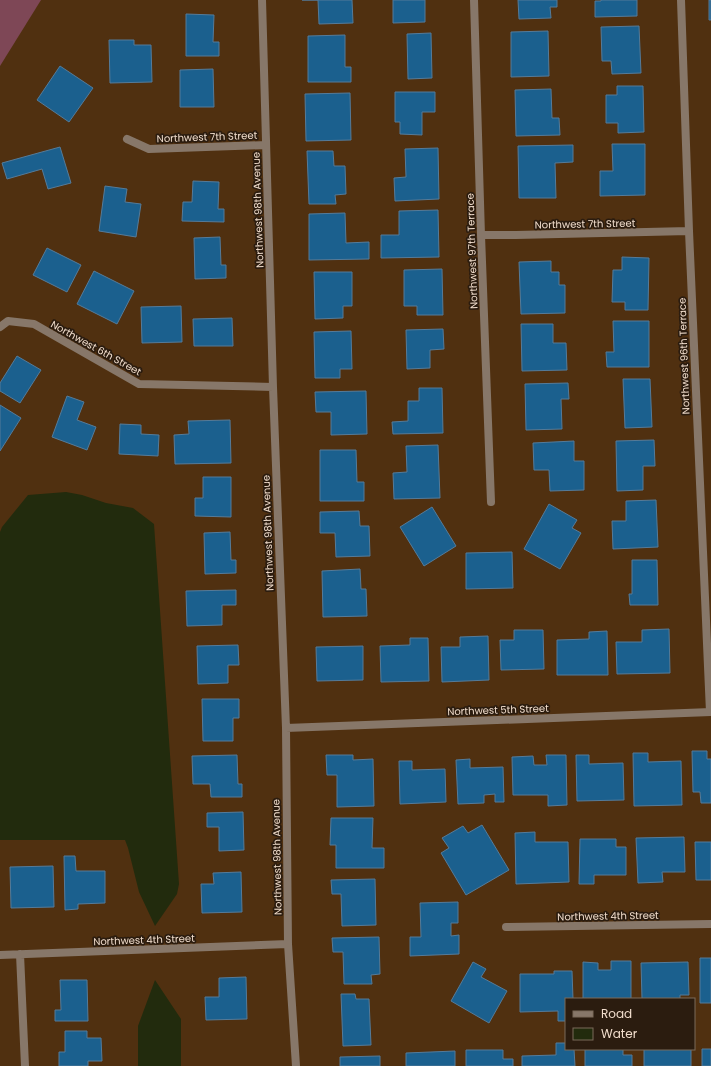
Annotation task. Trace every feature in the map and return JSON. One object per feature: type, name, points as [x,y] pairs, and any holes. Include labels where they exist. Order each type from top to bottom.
[{"type":"street","name":"Northwest 98th Avenue","points":[[262,0],[273,387],[286,728],[288,944],[296,1066]]},
{"type":"street","name":"Northwest 97th Terrace","points":[[474,0],[491,502]]},
{"type":"street","name":"Northwest 96th Terrace","points":[[681,0],[689,231],[710,712]]},
{"type":"street","name":"Northwest 7th Street","points":[[127,139],[149,149],[266,145]]},
{"type":"street","name":"Northwest 7th Street","points":[[481,235],[689,231]]},
{"type":"street","name":"Northwest 6th Street","points":[[0,327],[8,322],[34,324],[139,384],[273,387]]},
{"type":"street","name":"Northwest 5th Street","points":[[286,728],[710,712]]},
{"type":"street","name":"Northwest 4th Street","points":[[506,927],[711,924]]},
{"type":"street","name":"Northwest 4th Street","points":[[0,955],[288,944]]},
{"type":"street","points":[[20,954],[25,1066]]},
{"type":"shaded area","points":[[0,0],[41,0],[0,66]]},
{"type":"water","points":[[66,492],[82,495],[106,503],[133,508],[154,524],[179,884],[177,894],[155,926],[139,892],[125,840],[0,840],[0,532],[2,527],[28,495]]},
{"type":"water","points":[[155,980],[181,1019],[181,1066],[138,1066],[138,1026]]},
{"type":"building","points":[[318,0],[352,0],[353,23],[319,24]]},
{"type":"building","points":[[393,0],[425,0],[425,22],[393,23]]},
{"type":"building","points":[[518,0],[557,0],[557,7],[550,7],[551,18],[519,19]]},
{"type":"building","points":[[637,0],[637,16],[595,17],[595,1]]},
{"type":"building","points":[[709,0],[711,0],[711,20],[709,20]]},
{"type":"building","points":[[186,14],[214,15],[213,42],[219,42],[219,56],[186,56]]},
{"type":"building","points":[[639,26],[641,73],[612,74],[611,61],[602,61],[601,27]]},
{"type":"building","points":[[548,31],[549,76],[511,77],[511,32]]},
{"type":"building","points":[[431,33],[432,78],[408,79],[407,34]]},
{"type":"building","points":[[345,35],[345,67],[351,67],[351,82],[308,82],[308,36]]},
{"type":"building","points":[[109,40],[134,40],[134,45],[151,45],[152,82],[110,83]]},
{"type":"building","points":[[60,66],[93,88],[69,122],[37,100]]},
{"type":"building","points":[[213,69],[214,107],[180,107],[180,70]]},
{"type":"building","points":[[617,86],[643,86],[644,132],[618,133],[618,123],[606,123],[606,95],[617,95]]},
{"type":"building","points":[[551,89],[552,118],[559,118],[560,135],[516,136],[515,90]]},
{"type":"building","points":[[395,92],[435,92],[435,112],[422,112],[422,135],[400,134],[400,122],[395,122]]},
{"type":"building","points":[[350,93],[351,140],[306,141],[305,94]]},
{"type":"building","points":[[612,144],[645,144],[645,195],[600,196],[600,171],[613,171]]},
{"type":"building","points":[[573,145],[573,162],[555,163],[556,198],[519,198],[518,146]]},
{"type":"building","points":[[60,147],[71,183],[48,189],[42,169],[7,179],[2,163]]},
{"type":"building","points":[[438,148],[439,199],[395,201],[394,178],[406,177],[405,149]]},
{"type":"building","points":[[307,151],[333,151],[334,166],[345,166],[346,194],[335,195],[336,204],[309,204]]},
{"type":"building","points":[[193,181],[219,182],[218,209],[224,209],[224,222],[182,221],[183,202],[192,202]]},
{"type":"building","points":[[105,186],[127,189],[125,202],[141,204],[136,237],[99,231]]},
{"type":"building","points":[[438,210],[439,257],[381,258],[381,235],[399,235],[399,211]]},
{"type":"building","points":[[345,213],[346,243],[369,242],[369,259],[309,260],[309,214]]},
{"type":"building","points":[[220,237],[221,265],[226,265],[226,278],[195,279],[194,238]]},
{"type":"building","points":[[47,248],[81,265],[67,292],[33,275]]},
{"type":"building","points":[[622,257],[649,258],[648,310],[625,310],[625,302],[612,302],[613,270],[622,270]]},
{"type":"building","points":[[551,261],[551,272],[559,272],[559,285],[565,285],[565,313],[521,314],[519,262]]},
{"type":"building","points":[[442,269],[443,315],[417,315],[417,306],[404,306],[404,270]]},
{"type":"building","points":[[94,271],[134,291],[117,324],[77,304]]},
{"type":"building","points":[[314,272],[352,272],[352,306],[343,306],[343,318],[315,319]]},
{"type":"building","points":[[181,306],[182,342],[142,343],[141,307]]},
{"type":"building","points":[[232,318],[233,346],[194,346],[193,319]]},
{"type":"building","points":[[613,321],[649,321],[649,367],[607,367],[606,352],[614,352]]},
{"type":"building","points":[[521,324],[553,324],[553,343],[566,343],[567,370],[522,371]]},
{"type":"building","points":[[443,329],[444,349],[430,350],[430,368],[407,369],[406,330]]},
{"type":"building","points":[[351,331],[352,369],[340,369],[340,378],[315,378],[314,332]]},
{"type":"building","points":[[17,356],[41,370],[20,403],[0,391],[0,383]]},
{"type":"building","points":[[623,379],[650,379],[652,427],[625,428]]},
{"type":"building","points":[[568,383],[569,399],[561,399],[562,429],[526,430],[525,384]]},
{"type":"building","points":[[419,388],[442,388],[443,433],[393,434],[392,422],[408,421],[408,401],[419,401]]},
{"type":"building","points":[[366,391],[367,434],[331,435],[331,412],[316,412],[315,392]]},
{"type":"building","points":[[67,396],[84,402],[77,420],[96,427],[87,450],[52,437]]},
{"type":"building","points":[[0,405],[21,418],[0,451]]},
{"type":"building","points":[[230,420],[231,463],[175,464],[174,435],[189,434],[188,421]]},
{"type":"building","points":[[120,424],[141,425],[141,434],[159,435],[158,456],[119,454]]},
{"type":"building","points":[[654,440],[655,466],[643,466],[643,490],[617,491],[616,441]]},
{"type":"building","points":[[574,441],[574,461],[584,461],[584,490],[550,491],[549,470],[534,470],[533,443]]},
{"type":"building","points":[[438,445],[440,498],[394,499],[393,473],[407,472],[406,446]]},
{"type":"building","points":[[320,450],[356,450],[357,482],[364,482],[364,501],[320,501]]},
{"type":"building","points":[[203,477],[231,477],[231,517],[195,516],[195,498],[203,498]]},
{"type":"building","points":[[656,500],[658,547],[613,549],[612,521],[626,521],[626,501]]},
{"type":"building","points":[[549,504],[577,520],[572,528],[581,533],[560,569],[524,549]]},
{"type":"building","points":[[432,507],[456,546],[424,566],[400,527]]},
{"type":"building","points":[[359,511],[360,526],[369,526],[370,556],[336,557],[335,533],[320,533],[320,512]]},
{"type":"building","points":[[230,532],[231,560],[236,560],[236,573],[205,574],[204,533]]},
{"type":"building","points":[[512,552],[513,588],[466,589],[466,553]]},
{"type":"building","points":[[632,560],[657,560],[658,605],[630,605],[629,594],[632,594]]},
{"type":"building","points":[[360,569],[361,589],[366,589],[367,616],[323,617],[322,571]]},
{"type":"building","points":[[236,590],[236,605],[222,605],[222,625],[187,626],[186,591]]},
{"type":"building","points":[[669,629],[670,673],[617,674],[616,642],[642,642],[642,630]]},
{"type":"building","points":[[514,630],[543,630],[544,669],[501,670],[500,640],[514,640]]},
{"type":"building","points":[[607,631],[608,675],[557,675],[557,640],[589,639],[589,632]]},
{"type":"building","points":[[488,636],[489,680],[442,682],[441,647],[460,647],[460,637]]},
{"type":"building","points":[[410,638],[428,638],[429,681],[381,682],[380,646],[410,645]]},
{"type":"building","points":[[238,645],[239,665],[228,665],[228,683],[198,684],[197,646]]},
{"type":"building","points":[[363,646],[363,680],[317,681],[316,647]]},
{"type":"building","points":[[202,699],[239,699],[239,718],[233,718],[233,741],[203,741]]},
{"type":"building","points":[[692,751],[707,751],[707,759],[711,759],[711,803],[701,803],[700,792],[693,792]]},
{"type":"building","points":[[633,753],[648,753],[648,762],[681,761],[682,805],[634,806]]},
{"type":"building","points":[[237,755],[238,784],[242,784],[242,797],[211,797],[210,784],[193,784],[192,756]]},
{"type":"building","points":[[326,755],[353,755],[353,760],[373,759],[374,806],[337,807],[337,775],[327,775]]},
{"type":"building","points":[[546,755],[566,755],[567,805],[548,806],[548,795],[513,795],[512,757],[533,756],[534,765],[547,765]]},
{"type":"building","points":[[576,755],[589,755],[589,764],[623,763],[624,800],[577,801]]},
{"type":"building","points":[[470,759],[470,768],[503,767],[504,802],[495,802],[495,794],[484,795],[484,803],[458,804],[456,760]]},
{"type":"building","points":[[399,761],[412,761],[412,770],[445,769],[446,802],[400,804]]},
{"type":"building","points":[[243,812],[244,850],[219,851],[219,827],[207,827],[207,813]]},
{"type":"building","points":[[331,818],[373,818],[372,848],[384,848],[384,868],[336,868],[336,845],[330,845]]},
{"type":"building","points":[[482,825],[509,870],[466,895],[441,853],[449,848],[442,838],[463,826],[468,833]]},
{"type":"building","points":[[535,832],[535,842],[568,842],[569,882],[516,884],[515,833]]},
{"type":"building","points":[[684,837],[685,872],[662,872],[663,882],[638,883],[636,838]]},
{"type":"building","points":[[580,839],[616,839],[616,847],[626,847],[626,875],[594,875],[594,884],[579,884]]},
{"type":"building","points":[[695,842],[711,842],[711,880],[696,880]]},
{"type":"building","points":[[64,856],[75,856],[76,871],[105,871],[105,903],[78,904],[78,909],[65,910]]},
{"type":"building","points":[[53,866],[54,907],[11,908],[10,867]]},
{"type":"building","points":[[241,872],[242,912],[202,913],[201,884],[214,884],[213,873]]},
{"type":"building","points":[[375,879],[376,925],[342,926],[341,894],[332,894],[331,880]]},
{"type":"building","points":[[458,902],[458,923],[451,923],[451,936],[459,935],[459,954],[410,956],[410,937],[421,937],[420,903]]},
{"type":"building","points":[[379,937],[380,974],[371,975],[372,984],[344,984],[343,952],[333,952],[332,938]]},
{"type":"building","points":[[700,958],[711,958],[711,1003],[700,1003]]},
{"type":"building","points":[[611,961],[631,961],[631,998],[583,998],[583,962],[598,963],[598,970],[611,970]]},
{"type":"building","points":[[473,962],[486,969],[481,977],[507,991],[489,1023],[451,1001]]},
{"type":"building","points":[[688,962],[689,995],[680,995],[680,998],[642,998],[641,963]]},
{"type":"building","points":[[554,971],[572,971],[573,998],[565,998],[565,1021],[558,1021],[558,1011],[520,1012],[520,974],[554,974]]},
{"type":"building","points":[[246,977],[247,1019],[206,1020],[205,997],[219,997],[219,978]]},
{"type":"building","points":[[60,980],[87,980],[88,1021],[55,1021],[55,1010],[61,1010]]},
{"type":"building","points":[[341,994],[355,994],[356,999],[369,999],[371,1045],[343,1046]]},
{"type":"building","points":[[65,1031],[87,1031],[87,1038],[101,1038],[102,1061],[88,1061],[88,1066],[59,1066],[59,1052],[65,1052]]},
{"type":"building","points":[[556,1043],[565,1043],[565,1050],[574,1050],[575,1066],[522,1066],[522,1056],[556,1055]]},
{"type":"building","points":[[702,1049],[711,1049],[711,1066],[702,1066]]},
{"type":"building","points":[[466,1050],[503,1050],[503,1059],[513,1059],[513,1066],[466,1066]]},
{"type":"building","points":[[585,1050],[623,1050],[623,1055],[632,1055],[632,1066],[585,1066]]},
{"type":"building","points":[[644,1050],[691,1050],[691,1066],[644,1066]]},
{"type":"building","points":[[455,1051],[455,1066],[406,1066],[406,1053]]},
{"type":"building","points":[[380,1056],[380,1066],[340,1066],[340,1057]]}]
